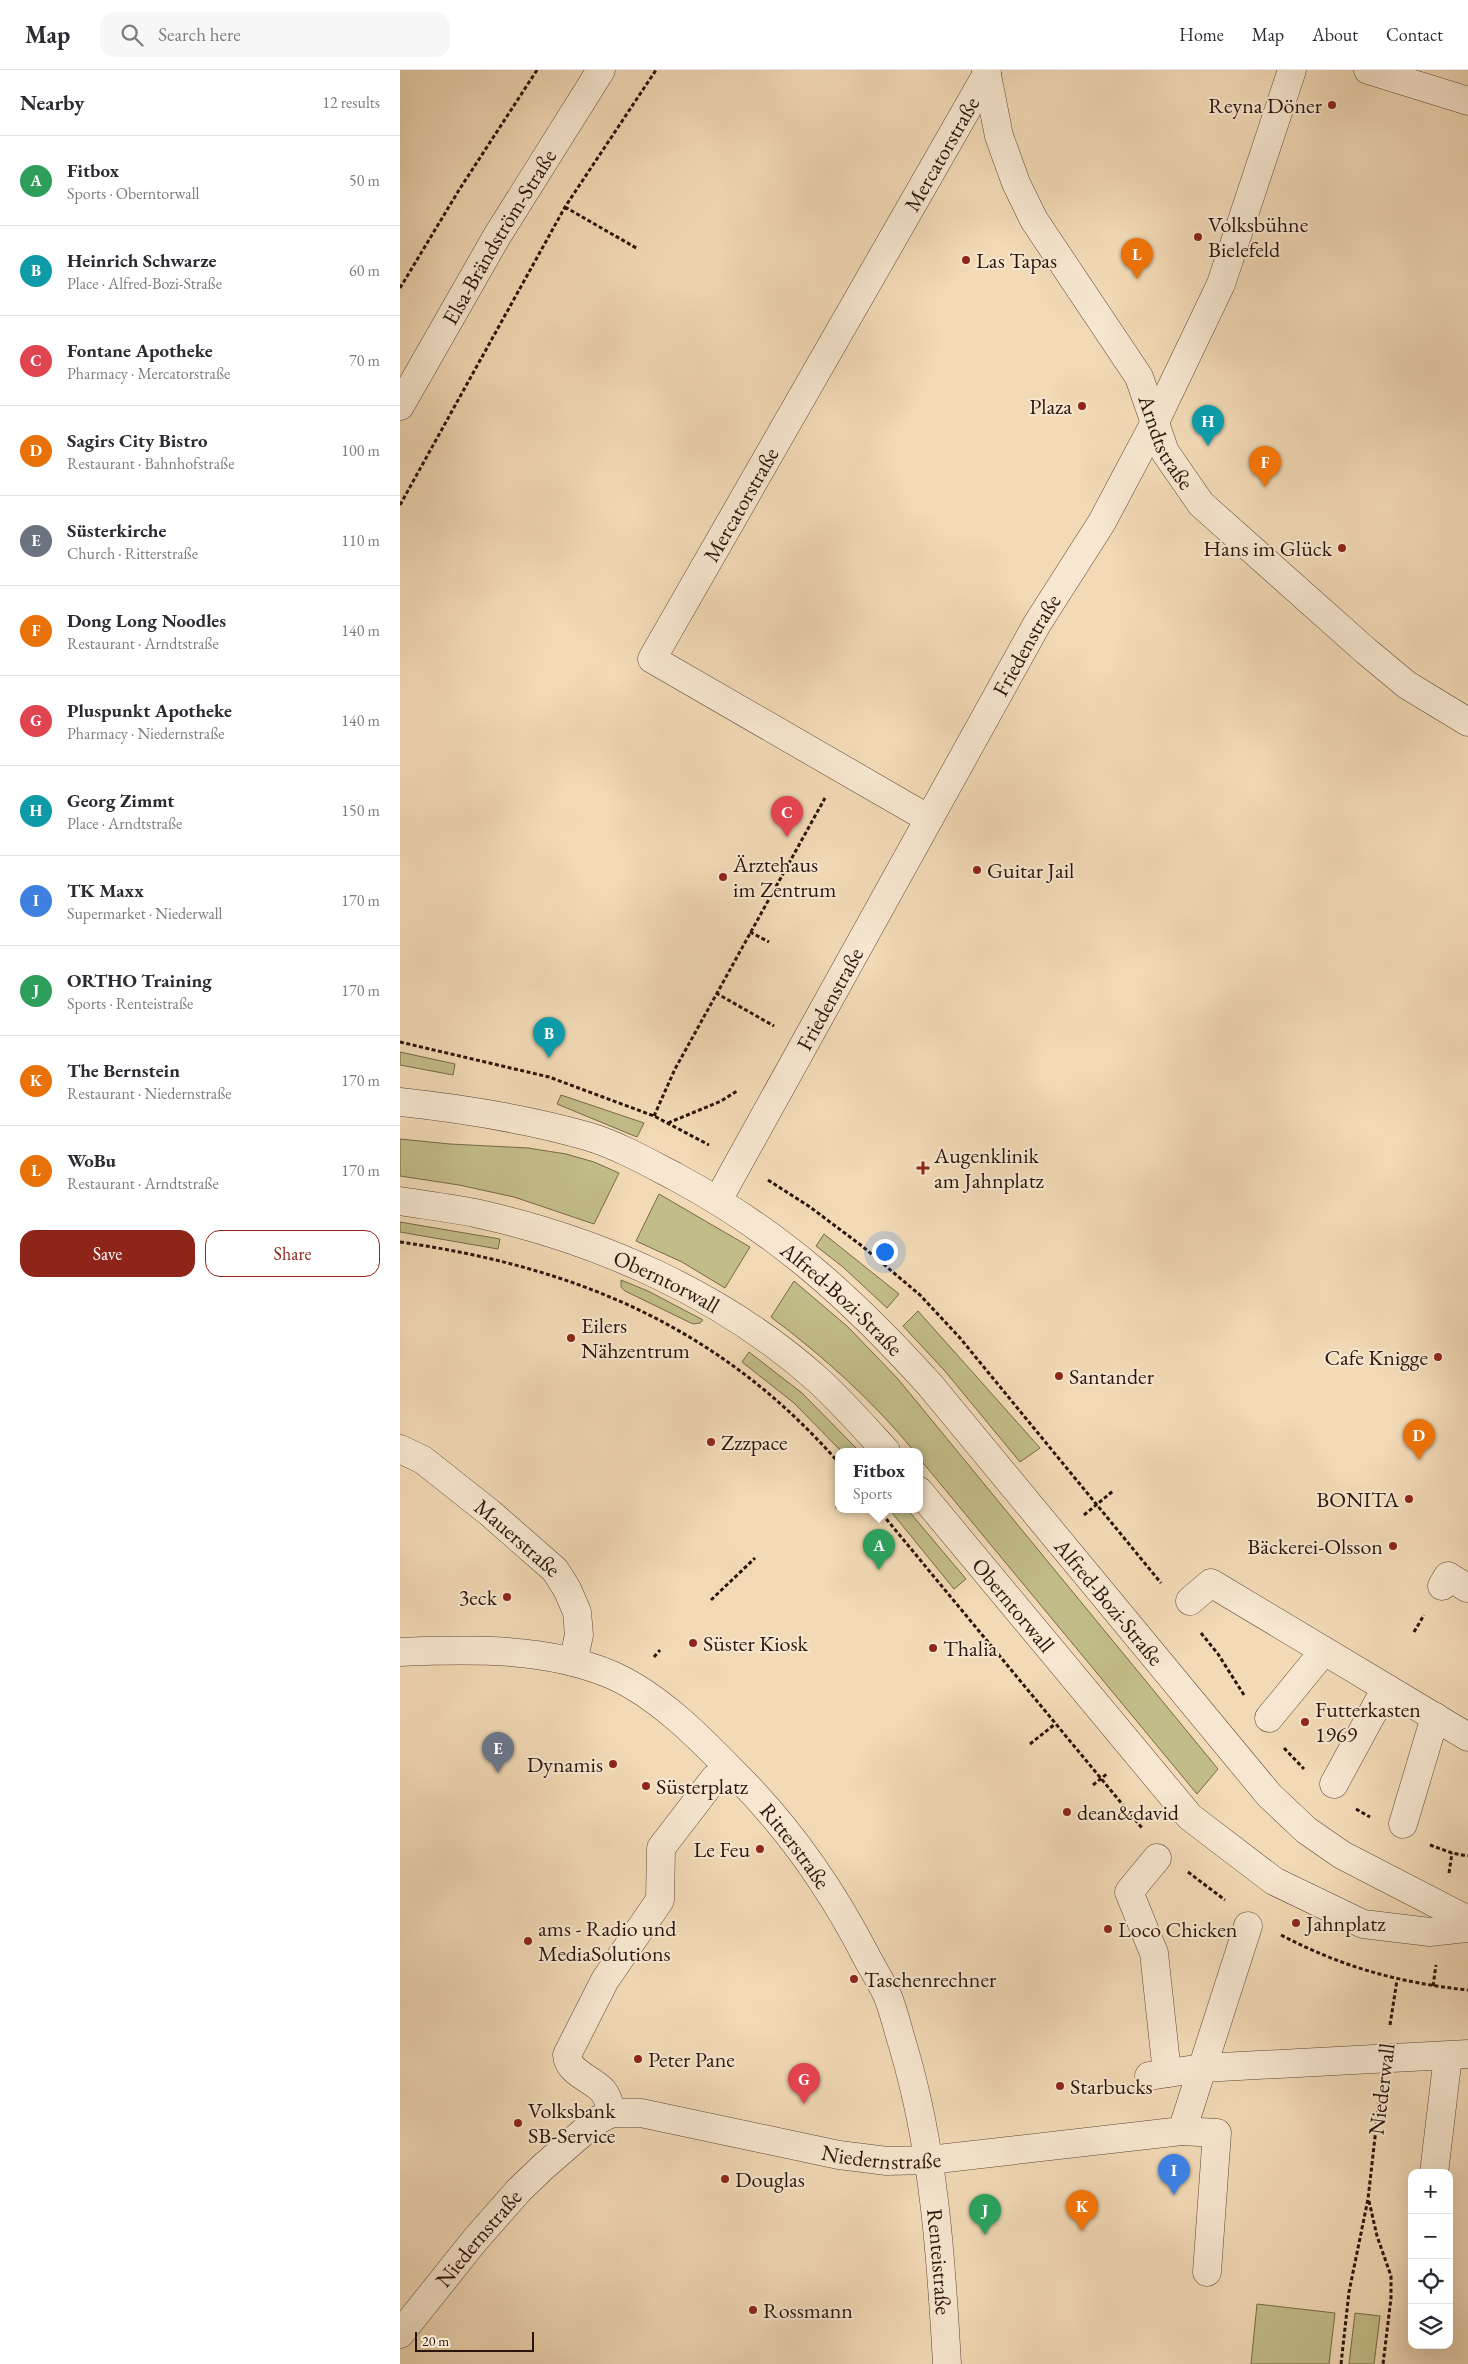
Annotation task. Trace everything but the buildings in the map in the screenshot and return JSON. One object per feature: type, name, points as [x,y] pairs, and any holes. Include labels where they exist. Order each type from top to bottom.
[{"type":"street","name":"Elsa-Brändström-Straße","points":[[400,406],[497,236],[601,70]]},
{"type":"street","name":"Friedenstraße","points":[[718,1200],[1038,624],[1106,515],[1154,424],[1221,284],[1292,70]]},
{"type":"street","points":[[1368,70],[1468,101]]},
{"type":"street","name":"Arndtstraße","points":[[986,72],[999,136],[1016,183],[1034,220],[1139,377],[1165,452],[1201,504],[1366,651],[1407,685],[1468,722]]},
{"type":"street","name":"Mercatorstraße","points":[[929,819],[652,659],[986,72]]},
{"type":"street","name":"Alfred-Bozi-Straße","points":[[400,1102],[479,1111],[591,1138],[650,1163],[718,1200],[786,1246],[841,1293],[881,1331],[930,1385],[1166,1673],[1269,1795],[1306,1830],[1342,1855],[1468,1920]]},
{"type":"street","name":"Oberntorwall","points":[[400,1201],[474,1213],[576,1242],[654,1274],[702,1298],[760,1335],[800,1365],[858,1420],[883,1448]]},
{"type":"street","name":"Mauerstraße","points":[[400,1450],[423,1460],[490,1513],[554,1570],[567,1589],[577,1612],[578,1635],[573,1662]]},
{"type":"street","name":"Oberntorwall","points":[[923,1496],[1190,1816],[1274,1881],[1364,1924],[1430,1932],[1468,1928]]},
{"type":"street","points":[[1190,1601],[1211,1583],[1468,1737]]},
{"type":"street","points":[[1273,1706],[1324,1651]]},
{"type":"street","name":"Ritterstraße","points":[[400,1652],[528,1654],[573,1662],[612,1675],[634,1687],[655,1702],[702,1742],[755,1794],[776,1818],[825,1886],[852,1929],[888,1997],[914,2082],[930,2160]]},
{"type":"street","points":[[1334,1784],[1386,1688]]},
{"type":"street","points":[[1403,1824],[1435,1717]]},
{"type":"street","points":[[612,2113],[606,2093],[572,2067],[567,2062],[567,2055],[606,1980],[660,1900],[661,1848],[714,1779]]},
{"type":"street","points":[[1157,1858],[1129,1892],[1154,1953],[1158,2075],[1202,2068],[1458,2055],[1435,2169]]},
{"type":"street","points":[[1207,2272],[1217,2133],[1182,2131],[1248,1926]]},
{"type":"street","name":"Niedernstraße","points":[[400,2334],[475,2240],[520,2190],[596,2121],[612,2113],[641,2113],[839,2156],[887,2161],[930,2160],[1182,2131]]},
{"type":"street","name":"Renteistraße","points":[[930,2160],[941,2260],[947,2364]]},
{"type":"path","points":[[400,288],[459,190],[537,70]]},
{"type":"path","points":[[400,505],[566,207],[656,70]]},
{"type":"path","points":[[566,207],[638,249]]},
{"type":"path","points":[[654,1116],[675,1069],[716,993],[842,768]]},
{"type":"path","points":[[750,932],[769,942]]},
{"type":"path","points":[[716,993],[805,1044]]},
{"type":"path","points":[[400,1042],[549,1077],[654,1116],[739,1162],[810,1207],[862,1246],[920,1294],[960,1338],[1164,1586]]},
{"type":"path","points":[[400,1242],[518,1264],[592,1288],[668,1324],[717,1354],[758,1383],[790,1410],[835,1459]]},
{"type":"path","points":[[1083,1516],[1113,1491]]},
{"type":"path","points":[[881,1513],[1143,1830]]},
{"type":"path","points":[[711,1600],[755,1558]]},
{"type":"path","points":[[1200,1631],[1218,1654],[1273,1706]]},
{"type":"path","points":[[1030,1744],[1055,1724]]},
{"type":"path","points":[[1093,1785],[1114,1769]]},
{"type":"path","points":[[1452,1853],[1468,1856]]},
{"type":"path","points":[[1347,1965],[1397,1980],[1468,1990]]},
{"type":"path","name":"Niederwall","points":[[1341,2364],[1349,2292],[1368,2199],[1384,2058],[1397,1980]]},
{"type":"path","name":"Niederwall","points":[[1368,2199],[1377,2236],[1391,2276],[1392,2298],[1383,2364]]},
{"type":"shaded area","points":[[400,1052],[455,1064],[453,1075],[400,1065]]},
{"type":"shaded area","points":[[561,1095],[644,1123],[637,1137],[557,1104]]},
{"type":"shaded area","points":[[400,1139],[528,1148],[566,1154],[594,1162],[619,1173],[594,1224],[514,1197],[459,1185],[400,1176]]},
{"type":"shaded area","points":[[659,1194],[750,1247],[725,1288],[682,1262],[636,1241]]},
{"type":"shaded area","points":[[400,1222],[500,1239],[498,1249],[400,1232]]},
{"type":"shaded area","points":[[824,1234],[899,1294],[887,1308],[843,1267],[816,1246]]},
{"type":"shaded area","points":[[621,1280],[648,1291],[703,1320],[700,1323],[693,1324],[625,1291],[621,1287]]},
{"type":"shaded area","points":[[794,1281],[848,1327],[898,1379],[1218,1769],[1197,1794],[923,1463],[923,1448],[911,1448],[847,1380],[771,1317]]},
{"type":"shaded area","points":[[918,1311],[1040,1448],[1020,1462],[944,1370],[903,1326]]},
{"type":"shaded area","points":[[749,1352],[802,1393],[856,1448],[838,1448],[794,1403],[742,1362]]},
{"type":"shaded area","points":[[892,1513],[910,1513],[966,1579],[954,1589]]},
{"type":"shaded area","points":[[1257,2304],[1335,2313],[1329,2364],[1251,2364]]},
{"type":"shaded area","points":[[1355,2313],[1380,2316],[1374,2364],[1349,2364]]},
{"type":"place","name":"Reyna Döner","points":[[1332,105]]},
{"type":"place","name":"Volksbühne Bielefeld","points":[[1198,237]]},
{"type":"place","name":"Las Tapas","points":[[966,260]]},
{"type":"place","name":"WoBu","points":[[1137,279]]},
{"type":"place","name":"Plaza","points":[[1082,406]]},
{"type":"place","name":"Georg Zimmt","points":[[1208,446]]},
{"type":"place","name":"Dong Long Noodles","points":[[1265,487]]},
{"type":"place","name":"Hans im Glück","points":[[1342,548]]},
{"type":"place","name":"Fontane Apotheke","points":[[787,837]]},
{"type":"place","name":"Guitar Jail","points":[[977,870]]},
{"type":"place","name":"Ärztehaus im Zentrum","points":[[723,877]]},
{"type":"place","name":"Heinrich Schwarze","points":[[549,1058]]},
{"type":"place","name":"Augenklinik am Jahnplatz","points":[[923,1168]]},
{"type":"place","name":"Eilers Nähzentrum","points":[[571,1338]]},
{"type":"place","name":"Cafe Knigge","points":[[1438,1357]]},
{"type":"place","name":"Santander","points":[[1059,1376]]},
{"type":"place","name":"Zzzpace","points":[[711,1442]]},
{"type":"place","name":"Sagirs City Bistro","points":[[1419,1460]]},
{"type":"place","name":"BONITA","points":[[1409,1499]]},
{"type":"place","name":"Bäckerei-Olsson","points":[[1393,1546]]},
{"type":"place","name":"Fitbox","points":[[879,1570]]},
{"type":"place","name":"3eck","points":[[507,1597]]},
{"type":"place","name":"Süster Kiosk","points":[[693,1643]]},
{"type":"place","name":"Thalia","points":[[933,1648]]},
{"type":"place","name":"Futterkasten 1969","points":[[1305,1722]]},
{"type":"place","name":"Dynamis","points":[[613,1764]]},
{"type":"place","name":"Süsterkirche","points":[[498,1773]]},
{"type":"place","name":"Süsterplatz","points":[[646,1786]]},
{"type":"place","name":"dean&david","points":[[1067,1812]]},
{"type":"place","name":"Le Feu","points":[[760,1849]]},
{"type":"place","name":"Jahnplatz","points":[[1296,1923]]},
{"type":"place","name":"Loco Chicken","points":[[1108,1929]]},
{"type":"place","name":"ams - Radio und MediaSolutions","points":[[528,1941]]},
{"type":"place","name":"Taschenrechner","points":[[854,1979]]},
{"type":"place","name":"Peter Pane","points":[[638,2059]]},
{"type":"place","name":"Starbucks","points":[[1060,2086]]},
{"type":"place","name":"Pluspunkt Apotheke","points":[[804,2104]]},
{"type":"place","name":"Volksbank SB-Service","points":[[518,2123]]},
{"type":"place","name":"Douglas","points":[[725,2179]]},
{"type":"place","name":"TK Maxx","points":[[1174,2195]]},
{"type":"place","name":"The Bernstein","points":[[1082,2231]]},
{"type":"place","name":"ORTHO Training","points":[[985,2235]]},
{"type":"place","name":"Rossmann","points":[[753,2310]]}]
